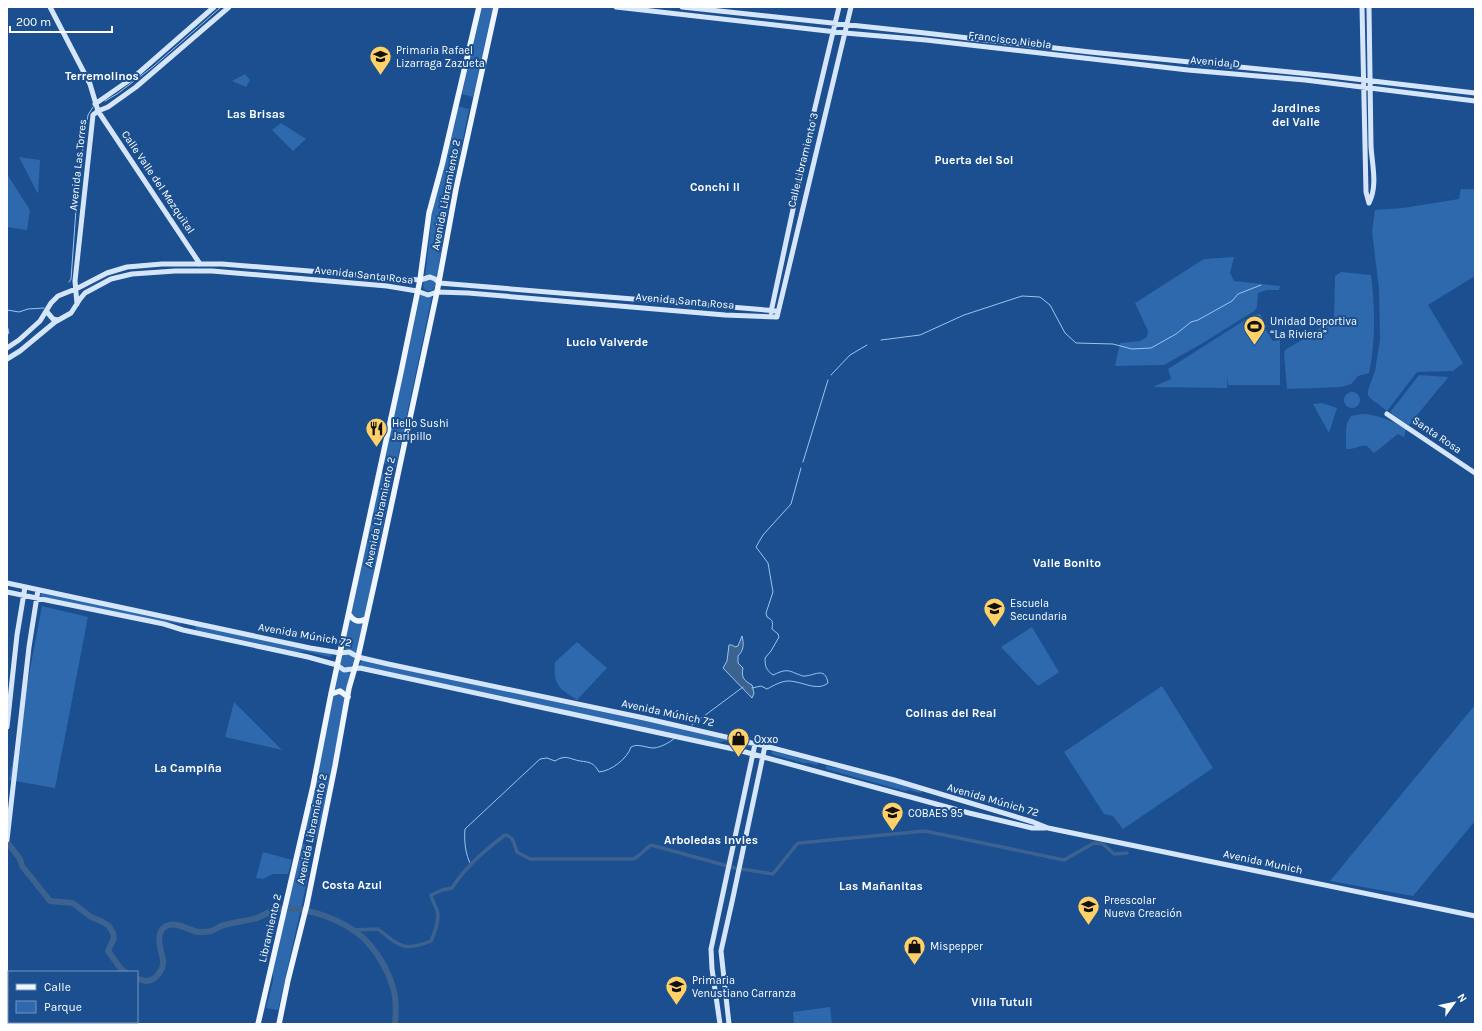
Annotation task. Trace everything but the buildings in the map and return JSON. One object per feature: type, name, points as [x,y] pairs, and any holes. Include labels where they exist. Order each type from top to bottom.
[{"type":"main road","name":"Avenida Libramiento 2","points":[[301,836],[313,786],[337,665],[420,280],[429,213],[442,165],[479,7]]},
{"type":"main road","name":"Avenida Libramiento 2","points":[[279,1024],[288,980],[303,923],[348,697],[438,292],[456,190],[496,7]]},
{"type":"main road","points":[[349,614],[354,620],[362,622],[366,619]]},
{"type":"main road","points":[[331,694],[340,691],[348,697]]},
{"type":"main road","name":"Libramiento 2","points":[[258,1024],[301,836]]},
{"type":"street","name":"Avenida Las Torres","points":[[50,7],[90,84],[98,111],[93,115],[75,289]]},
{"type":"street","points":[[95,104],[134,77],[214,7]]},
{"type":"street","points":[[98,111],[108,107],[136,87],[229,7]]},
{"type":"street","name":"Francisco Niebla","points":[[616,7],[1099,60]]},
{"type":"street","name":"Francisco Niebla","points":[[682,7],[926,33],[1102,54]]},
{"type":"street","name":"Calle Libramiento 3","points":[[774,317],[772,310],[813,116],[839,7]]},
{"type":"street","name":"Calle Libramiento 3","points":[[774,317],[778,311],[851,7]]},
{"type":"street","points":[[1362,7],[1366,192],[1369,203],[1374,194],[1371,148],[1369,7]]},
{"type":"street","name":"Avenida D","points":[[1102,54],[1363,80],[1475,93]]},
{"type":"street","name":"Avenida D","points":[[1099,60],[1363,87],[1475,101]]},
{"type":"street","name":"Calle Valle del Mezquital","points":[[98,111],[200,264]]},
{"type":"street","name":"Avenida Santa Rosa","points":[[7,348],[19,340],[40,321],[47,312],[51,303],[58,296],[107,273],[127,267],[162,264],[222,264],[420,280],[430,277],[439,283],[778,311]]},
{"type":"street","name":"Avenida Santa Rosa","points":[[7,359],[20,351],[58,320],[71,313],[85,293],[102,282],[119,276],[152,271],[212,271],[387,286],[417,290],[428,295],[438,292],[476,293],[717,314],[774,317]]},
{"type":"street","points":[[75,289],[76,304]]},
{"type":"street","points":[[47,312],[53,319],[58,320]]},
{"type":"street","name":"Santa Rosa","points":[[1387,414],[1475,473]]},
{"type":"street","name":"Avenida Múnich 72","points":[[7,583],[340,653],[349,652],[358,657],[388,664],[765,746],[894,780],[1033,822],[1048,828]]},
{"type":"street","points":[[7,727],[17,635],[25,587]]},
{"type":"street","points":[[7,840],[38,590]]},
{"type":"street","name":"Avenida Múnich 72","points":[[7,592],[164,624],[183,630],[337,665],[344,670],[355,668],[661,732],[753,753],[969,813],[1032,828],[1048,828]]},
{"type":"street","points":[[661,732],[674,725]]},
{"type":"street","points":[[674,725],[673,730],[675,736]]},
{"type":"street","points":[[720,1024],[712,968],[711,949],[730,867],[755,744]]},
{"type":"street","points":[[728,1024],[721,951],[765,746]]},
{"type":"street","points":[[967,803],[969,813]]},
{"type":"street","name":"Avenida Munich","points":[[1048,828],[1475,916]]},
{"type":"green space","points":[[480,7],[493,7],[473,97],[461,94]]},
{"type":"green space","points":[[245,74],[250,80],[246,87],[232,81]]},
{"type":"green space","points":[[457,106],[469,109],[444,233],[437,277],[425,277],[433,204]]},
{"type":"green space","points":[[281,123],[306,139],[293,151],[272,130]]},
{"type":"green space","points":[[19,157],[40,160],[38,194]]},
{"type":"green space","points":[[7,174],[30,210],[27,230],[7,227]]},
{"type":"green space","points":[[1461,189],[1475,189],[1475,276],[1428,305],[1463,363],[1453,371],[1417,372],[1387,411],[1368,395],[1368,390],[1375,371],[1380,340],[1379,289],[1372,231],[1375,210],[1403,208],[1459,199]]},
{"type":"green space","points":[[1234,257],[1230,273],[1234,281],[1280,286],[1279,290],[1267,290],[1258,293],[1257,307],[1254,311],[1203,343],[1164,365],[1115,366],[1120,343],[1140,341],[1147,337],[1148,331],[1135,303],[1204,259]]},
{"type":"green space","points":[[1341,272],[1371,275],[1374,324],[1373,349],[1369,373],[1358,376],[1351,384],[1342,387],[1287,389],[1284,354],[1285,350],[1310,335],[1311,331],[1317,330],[1334,317],[1335,276]]},
{"type":"green space","points":[[431,279],[434,280],[434,290],[427,291],[424,290],[423,283],[424,280]]},
{"type":"green space","points":[[419,294],[432,296],[396,467],[383,463]]},
{"type":"green space","points":[[1260,314],[1263,319],[1264,327],[1273,341],[1280,340],[1280,385],[1228,385],[1228,374],[1227,388],[1153,387],[1171,379],[1168,369],[1245,320],[1254,315]]},
{"type":"green space","points":[[1419,375],[1448,377],[1409,425],[1392,414],[1391,411]]},
{"type":"green space","points":[[1349,392],[1355,392],[1360,397],[1358,406],[1355,408],[1349,408],[1344,403],[1344,397]]},
{"type":"green space","points":[[1322,403],[1337,408],[1329,433],[1313,404]]},
{"type":"green space","points":[[1361,414],[1378,417],[1401,426],[1406,429],[1404,437],[1398,434],[1374,453],[1367,446],[1346,449],[1347,423],[1351,416]]},
{"type":"green space","points":[[380,472],[393,476],[366,615],[363,618],[357,619],[352,615],[351,610]]},
{"type":"green space","points":[[43,592],[182,623],[143,618],[41,597],[40,594]]},
{"type":"green space","points":[[42,606],[88,617],[55,788],[9,780]]},
{"type":"green space","points":[[349,620],[358,624],[363,624],[356,653],[343,648]]},
{"type":"green space","points":[[197,625],[330,652],[332,655],[330,657],[304,651],[298,652],[200,631],[195,629]]},
{"type":"green space","points":[[1032,627],[1059,672],[1038,686],[1001,647]]},
{"type":"green space","points":[[577,642],[607,668],[577,700],[558,686],[555,676],[555,662]]},
{"type":"green space","points":[[347,653],[352,655],[354,660],[352,665],[347,667],[342,665],[340,660],[342,655]]},
{"type":"green space","points":[[363,660],[751,744],[752,746],[750,747],[725,741],[717,743],[361,666],[360,663]]},
{"type":"green space","points":[[338,669],[351,673],[346,692],[342,689],[333,689]]},
{"type":"green space","points":[[1162,686],[1213,768],[1123,829],[1113,816],[1104,814],[1064,752]]},
{"type":"green space","points":[[341,692],[345,696],[317,839],[304,836],[331,698]]},
{"type":"green space","points":[[234,702],[282,750],[225,737]]},
{"type":"green space","points":[[1475,705],[1475,821],[1413,896],[1330,881]]},
{"type":"green space","points":[[772,751],[818,762],[818,764],[804,763],[774,755],[771,753]]},
{"type":"green space","points":[[826,766],[840,768],[923,790],[921,793],[909,790],[905,791],[826,769]]},
{"type":"green space","points":[[300,843],[313,847],[306,886],[278,1010],[266,1008],[273,981],[273,969]]},
{"type":"green space","points":[[263,852],[292,860],[288,874],[273,874],[263,879],[256,878]]},
{"type":"green space","points":[[830,1007],[832,1024],[794,1024],[793,1012]]},
{"type":"shaded area","points":[[742,636],[743,647],[738,656],[738,663],[743,668],[742,674],[744,678],[752,685],[754,693],[752,698],[723,668],[727,661],[729,645],[735,647],[738,646]]},
{"type":"waterway","points":[[105,101],[117,94],[154,66],[221,7]]},
{"type":"waterway","points":[[69,282],[71,279],[78,182],[88,115],[93,107]]},
{"type":"waterway","points":[[881,340],[920,335],[964,315],[1022,296],[1040,297],[1050,305],[1065,333],[1076,343],[1113,344],[1132,349],[1151,348],[1176,334],[1191,322],[1198,320],[1232,301],[1238,294],[1261,285]]},
{"type":"waterway","points":[[7,310],[19,312],[28,309],[44,308]]},
{"type":"waterway","points":[[7,325],[9,333],[7,335]]},
{"type":"waterway","points":[[831,375],[850,355],[867,345]]},
{"type":"waterway","points":[[803,462],[828,380]]},
{"type":"waterway","points":[[752,688],[761,686],[767,689],[785,681],[793,681],[814,686],[828,683],[824,674],[821,673],[803,676],[791,671],[785,671],[773,675],[767,670],[765,663],[765,658],[779,637],[778,634],[772,629],[772,622],[767,617],[766,613],[773,592],[768,563],[756,547],[763,535],[791,504],[801,468]]},
{"type":"waterway","points":[[692,725],[743,687]]},
{"type":"waterway","points":[[471,865],[465,847],[465,829],[540,759],[547,758],[555,761],[562,758],[568,758],[591,764],[599,772],[618,764],[626,756],[631,747],[636,745],[654,748],[670,742],[675,738]]},
{"type":"waterway","points":[[352,930],[378,929],[391,940],[402,946],[408,947],[431,941],[438,918],[437,910],[431,895],[442,890],[452,888],[457,880],[476,859],[505,835],[512,839],[517,852],[530,859],[633,859],[651,845],[735,868],[773,874],[799,843],[925,831],[1064,860],[1094,843],[1103,844],[1114,854],[1127,853]]},
{"type":"waterway","points":[[7,842],[20,859],[22,866],[50,901],[73,903],[91,917],[109,926],[114,938],[108,951],[124,971]]},
{"type":"waterway","points":[[138,979],[145,981],[153,979],[161,971],[163,960],[159,937],[162,929],[166,926],[182,926],[198,932],[208,932],[224,925],[257,918],[274,910],[299,909],[326,916],[339,922],[362,937],[370,945],[384,965],[391,982],[396,1001],[395,1024]]},
{"type":"place","name":"Primaria Rafael Lizarraga Zazueta","points":[[380,76]]},
{"type":"place","name":"Unidad Deportiva “La Riviera”","points":[[1254,346]]},
{"type":"place","name":"Hello Sushi Jaripillo","points":[[376,448]]},
{"type":"place","name":"Escuela Secundaria","points":[[995,628]]},
{"type":"place","name":"Oxxo","points":[[738,758]]},
{"type":"place","name":"COBAES 95","points":[[892,832]]},
{"type":"place","name":"Preescolar Nueva Creación","points":[[1088,926]]},
{"type":"place","name":"Mispepper","points":[[915,966]]},
{"type":"place","name":"Primaria Venustiano Carranza","points":[[677,1006]]},
{"type":"district","name":"Terremolinos","points":[[102,76]]},
{"type":"district","name":"Las Brisas","points":[[256,114]]},
{"type":"district","name":"Jardines del Valle","points":[[1296,115]]},
{"type":"district","name":"Puerta del Sol","points":[[974,160]]},
{"type":"district","name":"Conchi II","points":[[715,187]]},
{"type":"district","name":"Lucio Valverde","points":[[607,342]]},
{"type":"district","name":"Valle Bonito","points":[[1067,563]]},
{"type":"district","name":"Colinas del Real","points":[[951,713]]},
{"type":"district","name":"La Campiña","points":[[188,768]]},
{"type":"district","name":"Arboledas Invies","points":[[711,840]]},
{"type":"district","name":"Costa Azul","points":[[352,885]]},
{"type":"district","name":"Las Mañanitas","points":[[881,886]]},
{"type":"district","name":"Villa Tutuli","points":[[1002,1002]]}]
